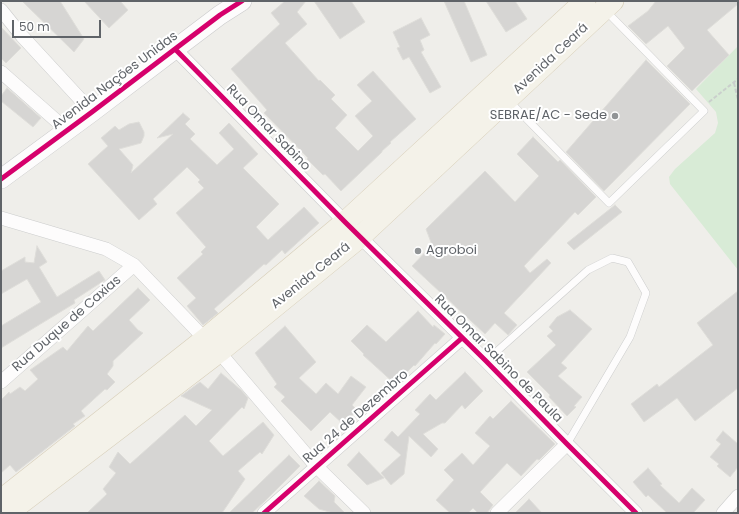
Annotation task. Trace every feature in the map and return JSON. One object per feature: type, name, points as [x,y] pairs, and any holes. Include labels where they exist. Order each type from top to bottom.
[{"type":"main road","name":"Avenida Ceará","points":[[212,345],[585,1]]},
{"type":"main road","name":"Avenida Ceará","points":[[7,509],[212,345],[360,237],[609,5]]},
{"type":"street","name":"Avenida Nações Unidas","points":[[1,179],[68,131],[220,15],[242,1]]},
{"type":"street","points":[[1,10],[22,36],[92,112]]},
{"type":"street","name":"Rua Omar Sabino","points":[[175,49],[344,222]]},
{"type":"street","points":[[1,72],[68,131]]},
{"type":"street","points":[[1,218],[106,249],[134,265],[212,345],[316,466],[364,513]]},
{"type":"street","name":"Rua Omar Sabino de Paula","points":[[344,222],[486,361],[566,444],[636,513]]},
{"type":"street","name":"Rua Duque de Caxias","points":[[1,382],[134,265]]},
{"type":"street","name":"Rua 24 de Dezembro","points":[[264,513],[462,338]]},
{"type":"street","points":[[497,513],[566,444]]},
{"type":"street","points":[[723,513],[738,496]]},
{"type":"lane","points":[[508,100],[609,203],[704,111],[609,5]]},
{"type":"lane","points":[[486,361],[588,270],[612,258],[628,262],[646,293],[630,337],[566,444]]},
{"type":"path","points":[[708,103],[738,80]]},
{"type":"path","points":[[734,83],[738,100]]},
{"type":"green space","points":[[738,46],[738,270],[670,184],[669,177],[675,169],[715,133],[718,123],[716,112],[696,89]]},
{"type":"building","points":[[22,1],[60,1],[84,39],[74,52]]},
{"type":"building","points":[[84,1],[120,1],[128,10],[109,28]]},
{"type":"building","points":[[285,1],[306,1],[297,12],[307,24],[285,43],[319,81],[320,80],[335,95],[331,99],[347,115],[335,128],[358,151],[373,136],[355,116],[372,101],[357,85],[373,71],[416,119],[390,142],[391,143],[382,152],[341,191],[325,174],[323,175],[307,159],[308,158],[264,113],[267,110],[231,69],[280,24],[271,13]]},
{"type":"building","points":[[314,1],[351,1],[365,22],[340,39]]},
{"type":"building","points":[[444,1],[464,1],[487,55],[471,62]]},
{"type":"building","points":[[486,1],[515,1],[527,19],[506,32]]},
{"type":"building","points":[[656,1],[738,1],[738,4],[707,30],[729,55],[692,91],[667,66],[685,48],[668,26],[646,44],[628,26],[648,11]]},
{"type":"building","points":[[421,18],[430,35],[420,40],[424,50],[421,52],[441,87],[430,93],[409,57],[403,60],[397,48],[400,47],[393,32]]},
{"type":"building","points":[[1,27],[21,48],[6,63],[1,58]]},
{"type":"building","points":[[646,60],[690,104],[604,191],[566,152]]},
{"type":"building","points":[[7,88],[41,118],[33,127],[1,101],[1,96]]},
{"type":"building","points":[[183,113],[190,119],[185,124],[195,134],[190,139],[217,165],[234,149],[219,133],[229,123],[258,154],[243,168],[279,204],[256,227],[268,240],[304,207],[319,223],[285,254],[282,250],[266,265],[264,264],[214,309],[218,313],[203,325],[187,306],[196,298],[177,278],[203,254],[201,252],[206,247],[176,213],[204,188],[198,182],[200,180],[187,167],[153,199],[157,204],[139,220],[88,164],[108,146],[101,138],[115,126],[119,130],[129,124],[139,122],[144,132],[141,143],[119,149],[133,165],[131,173],[173,134],[157,138]]},
{"type":"building","points":[[533,137],[558,162],[560,160],[596,197],[578,215],[575,212],[524,266],[530,273],[547,259],[551,263],[504,313],[517,325],[508,335],[495,323],[485,334],[412,266],[432,245],[426,229],[485,171],[515,202],[539,176],[517,154]]},
{"type":"building","points":[[615,205],[622,212],[574,250],[567,243]]},
{"type":"building","points":[[37,246],[47,262],[39,267],[57,297],[99,271],[105,280],[74,300],[75,303],[1,348],[1,326],[41,302],[27,279],[1,294],[1,271],[25,257],[25,262],[34,263]]},
{"type":"building","points":[[138,288],[150,300],[129,320],[138,330],[143,333],[113,361],[113,366],[107,374],[115,382],[81,411],[85,416],[73,424],[75,426],[16,472],[10,465],[1,473],[1,400],[9,392],[10,394],[20,387],[25,391],[38,379],[30,370],[63,347],[67,351],[88,326],[93,331]]},
{"type":"building","points":[[738,291],[738,388],[695,421],[677,398],[644,422],[631,404],[657,384],[659,387],[713,345],[697,323]]},
{"type":"building","points":[[570,310],[592,329],[561,363],[567,368],[558,376],[582,397],[574,406],[576,407],[567,416],[549,397],[550,395],[527,372],[556,345],[547,336],[553,331],[549,327],[557,317]]},
{"type":"building","points":[[418,311],[433,327],[434,325],[445,334],[415,366],[414,365],[395,384],[363,355],[364,354],[351,341],[367,325],[386,342]]},
{"type":"building","points":[[285,326],[316,362],[299,378],[316,394],[326,383],[338,394],[351,376],[366,387],[352,405],[357,410],[344,425],[330,412],[311,431],[281,401],[285,397],[274,387],[277,384],[255,353]]},
{"type":"building","points":[[465,372],[483,391],[465,409],[462,405],[445,423],[442,423],[423,434],[438,449],[431,457],[409,436],[404,474],[391,485],[381,473],[401,455],[384,440],[392,431],[398,437],[420,414],[415,410],[430,394],[436,400]]},
{"type":"building","points":[[221,373],[248,398],[244,409],[242,407],[209,441],[223,456],[263,422],[274,435],[262,454],[260,452],[238,471],[245,479],[222,513],[87,513],[107,494],[103,489],[116,473],[109,467],[118,452],[130,464],[185,415],[196,426],[212,410],[181,396],[200,382],[208,389]]},
{"type":"building","points":[[511,401],[555,444],[539,460],[537,459],[521,476],[507,463],[480,492],[493,505],[487,513],[478,513],[473,508],[468,513],[450,513],[436,500],[454,480],[444,470],[462,453],[473,465],[490,446],[475,433],[490,416],[493,419]]},
{"type":"building","points":[[723,431],[738,444],[738,467],[730,477],[717,466],[719,464],[710,457],[721,444],[716,440]]},
{"type":"building","points":[[359,452],[384,478],[367,485],[347,465]]},
{"type":"building","points":[[289,455],[300,466],[265,501],[252,513],[229,513]]},
{"type":"building","points":[[648,468],[662,484],[660,485],[679,503],[692,488],[705,500],[693,513],[667,513],[648,495],[646,497],[633,482]]},
{"type":"building","points":[[319,481],[335,496],[334,502],[345,513],[333,513],[319,509],[304,496]]},
{"type":"building","points":[[529,499],[542,513],[515,513]]},
{"type":"cycle path","points":[[1,179],[220,15],[242,1]]},
{"type":"cycle path","points":[[175,49],[345,222],[486,361],[636,513]]},
{"type":"cycle path","points":[[264,513],[462,338]]},
{"type":"place","name":"SEBRAE/AC - Sede","points":[[615,116]]},
{"type":"place","name":"Agroboi","points":[[418,251]]}]
